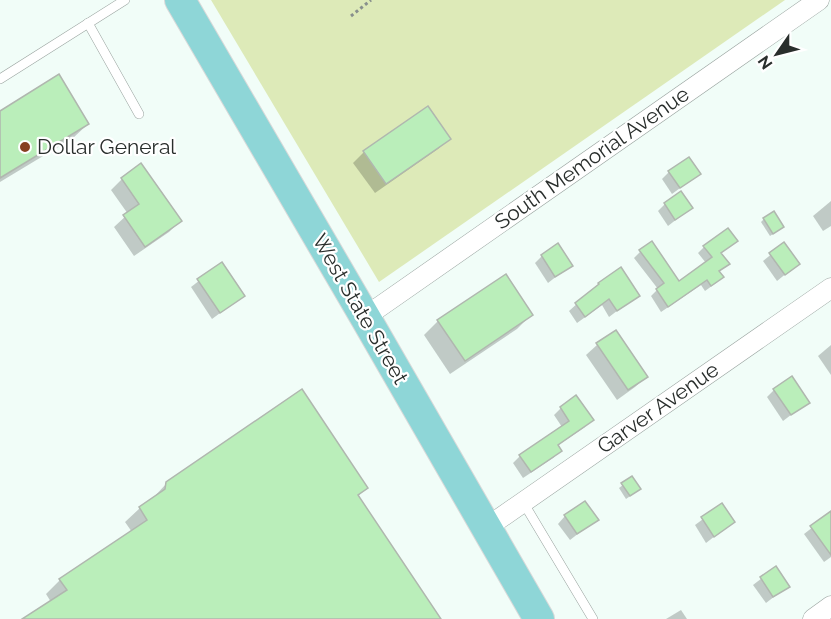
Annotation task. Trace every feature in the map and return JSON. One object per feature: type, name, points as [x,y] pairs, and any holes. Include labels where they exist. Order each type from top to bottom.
[{"type":"main road","name":"West State Street","points":[[180,0],[539,619]]},
{"type":"street","name":"South Memorial Avenue","points":[[365,316],[819,0]]},
{"type":"street","name":"Garver Avenue","points":[[486,528],[831,288]]},
{"type":"street","points":[[813,619],[831,606]]},
{"type":"lane","points":[[0,79],[125,0]]},
{"type":"lane","points":[[88,23],[139,114]]},
{"type":"lane","points":[[523,502],[593,619]]},
{"type":"path","points":[[351,16],[371,0]]},
{"type":"green space","points":[[211,0],[785,0],[379,282]]},
{"type":"building","name":"Dollar General","points":[[59,74],[89,124],[0,178],[0,111]]},
{"type":"building","points":[[428,106],[451,139],[386,184],[363,151]]},
{"type":"building","points":[[689,157],[701,174],[680,188],[668,171]]},
{"type":"building","points":[[141,163],[182,221],[145,247],[123,215],[139,204],[121,178]]},
{"type":"building","points":[[681,191],[693,208],[675,220],[664,203]]},
{"type":"building","points":[[774,211],[784,227],[773,234],[763,218]]},
{"type":"building","points":[[728,228],[738,241],[721,253],[730,264],[719,271],[724,277],[711,286],[707,280],[668,307],[656,289],[664,283],[639,250],[652,241],[679,281],[712,257],[703,246]]},
{"type":"building","points":[[784,242],[800,264],[785,275],[769,253]]},
{"type":"building","points":[[558,243],[573,266],[555,277],[541,255]]},
{"type":"building","points":[[222,262],[245,296],[220,313],[197,279]]},
{"type":"building","points":[[621,267],[640,296],[617,311],[609,299],[585,317],[575,303]]},
{"type":"building","points":[[506,274],[533,315],[465,361],[437,320]]},
{"type":"building","points":[[616,330],[648,377],[628,390],[596,343]]},
{"type":"building","points":[[792,376],[810,403],[791,415],[773,389]]},
{"type":"building","points":[[302,389],[368,488],[358,495],[441,619],[22,619],[67,590],[59,579],[147,520],[139,507],[165,489],[166,482]]},
{"type":"building","points":[[576,395],[594,420],[558,445],[562,451],[531,472],[519,455],[569,421],[560,407]]},
{"type":"building","points":[[632,476],[641,489],[630,496],[621,483]]},
{"type":"building","points":[[585,501],[599,520],[577,534],[564,515]]},
{"type":"building","points":[[722,503],[735,522],[714,537],[701,517]]},
{"type":"building","points":[[831,511],[831,555],[810,526]]},
{"type":"building","points":[[776,566],[790,587],[773,597],[760,577]]},
{"type":"place","name":"Dollar General","points":[[25,147]]}]
